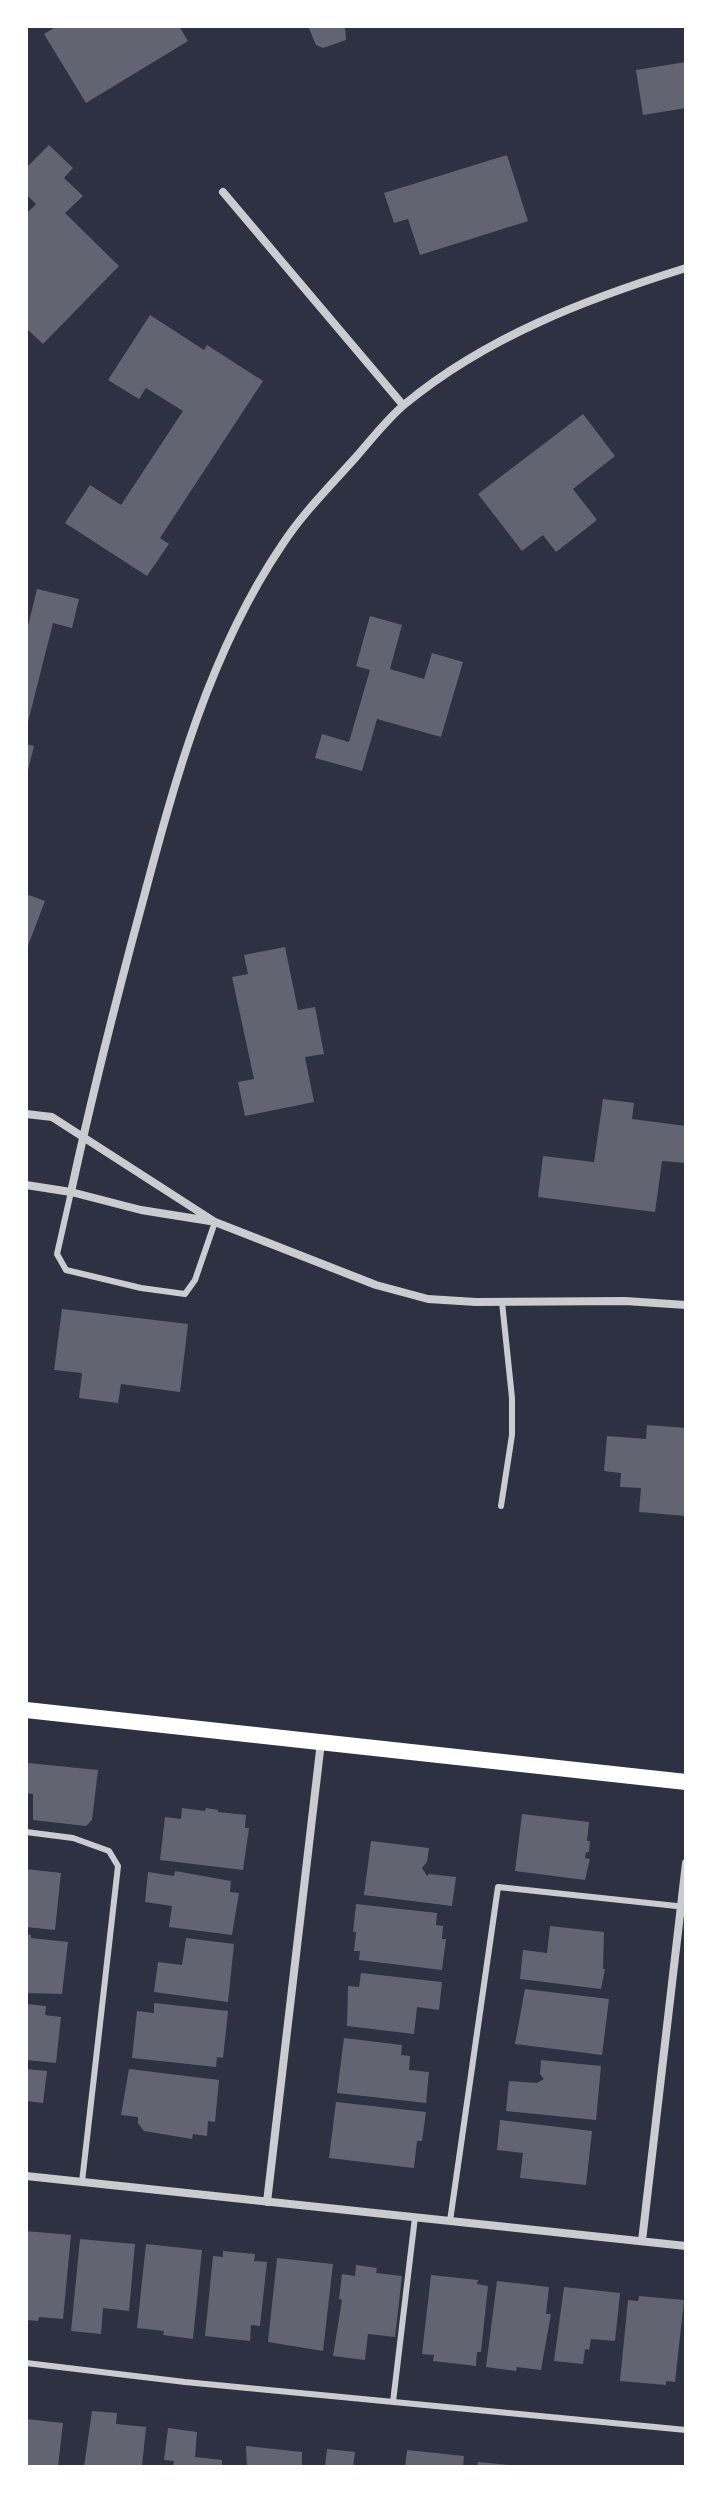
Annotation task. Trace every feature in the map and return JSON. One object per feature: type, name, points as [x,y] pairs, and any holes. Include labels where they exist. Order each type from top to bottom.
[{"type":"main road","points":[[26,1710],[686,1782]]},
{"type":"street","points":[[223,192],[403,405]]},
{"type":"street","points":[[71,1192],[164,820],[195,719],[240,616],[281,545],[308,510],[403,405],[450,372],[527,327],[571,306],[686,268]]},
{"type":"street","points":[[26,1114],[52,1117],[215,1222],[376,1285],[428,1299],[625,1301],[686,1305]]},
{"type":"street","points":[[26,1185],[71,1192],[141,1210],[215,1222]]},
{"type":"street","points":[[267,2202],[321,1742]]},
{"type":"street","points":[[642,2241],[686,1863]]},
{"type":"street","points":[[26,2176],[686,2246]]},
{"type":"lane","points":[[71,1192],[57,1254],[66,1270],[141,1288],[185,1294],[195,1280],[215,1222]]},
{"type":"lane","points":[[501,1506],[512,1435],[512,1398],[502,1302]]},
{"type":"lane","points":[[26,1832],[73,1838],[109,1851],[118,1866],[82,2182]]},
{"type":"lane","points":[[450,2221],[498,1887],[683,1906]]},
{"type":"lane","points":[[393,2402],[415,2217]]},
{"type":"lane","points":[[26,2363],[185,2382],[686,2430]]},
{"type":"building","points":[[57,26],[179,26],[188,41],[86,103],[44,34]]},
{"type":"building","points":[[308,26],[345,26],[346,40],[323,48],[316,45]]},
{"type":"building","points":[[686,62],[686,108],[643,115],[636,70]]},
{"type":"building","points":[[49,145],[73,168],[64,178],[83,196],[65,213],[119,266],[43,344],[26,328],[26,214],[36,204],[26,194],[26,168]]},
{"type":"building","points":[[507,155],[528,221],[420,255],[408,219],[394,223],[384,193]]},
{"type":"building","points":[[150,315],[204,350],[207,345],[263,381],[160,538],[169,544],[147,576],[65,523],[90,485],[121,505],[183,411],[146,388],[139,399],[108,380]]},
{"type":"building","points":[[583,414],[615,456],[573,489],[597,520],[556,552],[543,535],[522,551],[478,494]]},
{"type":"building","points":[[37,589],[79,599],[72,628],[53,623],[27,726],[26,634]]},
{"type":"building","points":[[370,616],[402,625],[390,669],[424,679],[432,653],[463,662],[441,737],[377,719],[362,771],[315,758],[322,734],[349,742],[370,670],[356,666]]},
{"type":"building","points":[[26,744],[34,746],[27,774],[26,774]]},
{"type":"building","points":[[26,894],[45,901],[26,951]]},
{"type":"building","points":[[285,947],[298,1010],[315,1007],[324,1054],[305,1057],[314,1102],[245,1116],[238,1082],[254,1079],[232,977],[248,974],[244,955]]},
{"type":"building","points":[[603,1099],[634,1103],[632,1119],[686,1126],[686,1163],[662,1161],[655,1212],[538,1197],[543,1156],[594,1162]]},
{"type":"building","points":[[62,1309],[188,1324],[180,1392],[121,1384],[118,1403],[79,1398],[82,1373],[54,1370]]},
{"type":"building","points":[[647,1425],[686,1428],[686,1516],[639,1512],[641,1488],[620,1487],[621,1473],[604,1471],[607,1436],[646,1439]]},
{"type":"building","points":[[28,1763],[98,1770],[92,1820],[86,1826],[33,1820],[33,1794],[26,1793]]},
{"type":"building","points":[[182,1808],[205,1811],[206,1808],[246,1815],[245,1828],[249,1828],[243,1870],[160,1860],[165,1817],[181,1819]]},
{"type":"building","points":[[522,1814],[589,1822],[589,1852],[586,1852],[585,1858],[590,1859],[585,1880],[515,1871]]},
{"type":"building","points":[[371,1841],[429,1848],[427,1862],[422,1868],[427,1876],[456,1877],[452,1906],[364,1895]]},
{"type":"building","points":[[26,1869],[61,1873],[55,1930],[26,1927]]},
{"type":"building","points":[[175,1871],[231,1881],[230,1892],[239,1893],[232,1935],[169,1927],[172,1906],[145,1902],[148,1872],[174,1876]]},
{"type":"building","points":[[356,1904],[437,1913],[436,1925],[443,1926],[442,1939],[446,1939],[442,1970],[359,1960],[360,1951],[354,1951]]},
{"type":"building","points":[[550,1926],[604,1932],[605,1969],[601,1989],[520,1979],[523,1950],[547,1953]]},
{"type":"building","points":[[26,1934],[31,1938],[68,1942],[62,1994],[26,1993]]},
{"type":"building","points":[[186,1938],[234,1944],[228,2002],[154,1992],[158,1962],[182,1965]]},
{"type":"building","points":[[361,1973],[442,1982],[439,2010],[417,2007],[414,2034],[347,2026],[348,1986],[359,1987]]},
{"type":"building","points":[[525,1989],[609,1999],[602,2055],[515,2044]]},
{"type":"building","points":[[154,2003],[228,2011],[223,2058],[217,2057],[216,2067],[132,2058],[137,2011],[154,2013]]},
{"type":"building","points":[[26,2004],[46,2006],[45,2015],[61,2017],[56,2063],[26,2060]]},
{"type":"building","points":[[344,2038],[402,2045],[401,2055],[410,2056],[409,2070],[429,2072],[426,2103],[337,2093]]},
{"type":"building","points":[[541,2060],[601,2066],[596,2120],[506,2111],[509,2081],[537,2083],[544,2079],[540,2074]]},
{"type":"building","points":[[26,2069],[47,2071],[43,2103],[26,2101]]},
{"type":"building","points":[[129,2069],[219,2080],[215,2122],[208,2121],[207,2136],[193,2134],[192,2139],[144,2131],[138,2117],[121,2115]]},
{"type":"building","points":[[336,2102],[426,2112],[422,2141],[417,2141],[414,2168],[329,2158]]},
{"type":"building","points":[[500,2120],[592,2131],[586,2185],[520,2178],[523,2153],[497,2150]]},
{"type":"building","points":[[26,2231],[71,2235],[63,2319],[39,2317],[38,2321],[26,2320]]},
{"type":"building","points":[[80,2239],[135,2244],[129,2311],[103,2308],[101,2334],[71,2331]]},
{"type":"building","points":[[146,2244],[202,2250],[193,2339],[137,2328]]},
{"type":"building","points":[[223,2251],[255,2254],[254,2261],[267,2262],[260,2326],[251,2325],[250,2341],[205,2336],[213,2256],[223,2257]]},
{"type":"building","points":[[277,2258],[333,2264],[323,2351],[268,2342]]},
{"type":"building","points":[[356,2265],[377,2268],[376,2273],[402,2276],[395,2337],[368,2334],[365,2360],[333,2356],[342,2300],[339,2299],[342,2274],[355,2276]]},
{"type":"building","points":[[431,2275],[478,2280],[477,2284],[488,2286],[481,2352],[477,2352],[476,2366],[433,2361],[434,2355],[422,2354]]},
{"type":"building","points":[[497,2281],[549,2287],[546,2314],[551,2314],[541,2370],[486,2367]]},
{"type":"building","points":[[564,2287],[620,2293],[615,2341],[591,2339],[589,2350],[585,2349],[583,2364],[554,2361]]},
{"type":"building","points":[[639,2296],[684,2300],[675,2382],[666,2381],[666,2385],[620,2381],[628,2300],[638,2301]]},
{"type":"building","points":[[92,2411],[117,2413],[116,2424],[146,2427],[142,2467],[84,2467]]},
{"type":"building","points":[[26,2419],[63,2423],[58,2467],[26,2467]]},
{"type":"building","points":[[168,2428],[197,2432],[195,2457],[222,2460],[222,2467],[173,2467],[174,2461],[164,2460]]},
{"type":"building","points":[[246,2446],[302,2452],[302,2467],[247,2467]]},
{"type":"building","points":[[327,2449],[355,2452],[353,2467],[325,2467]]},
{"type":"building","points":[[407,2450],[464,2456],[463,2467],[405,2467]]},
{"type":"building","points":[[478,2462],[509,2465],[509,2467],[477,2467]]}]
